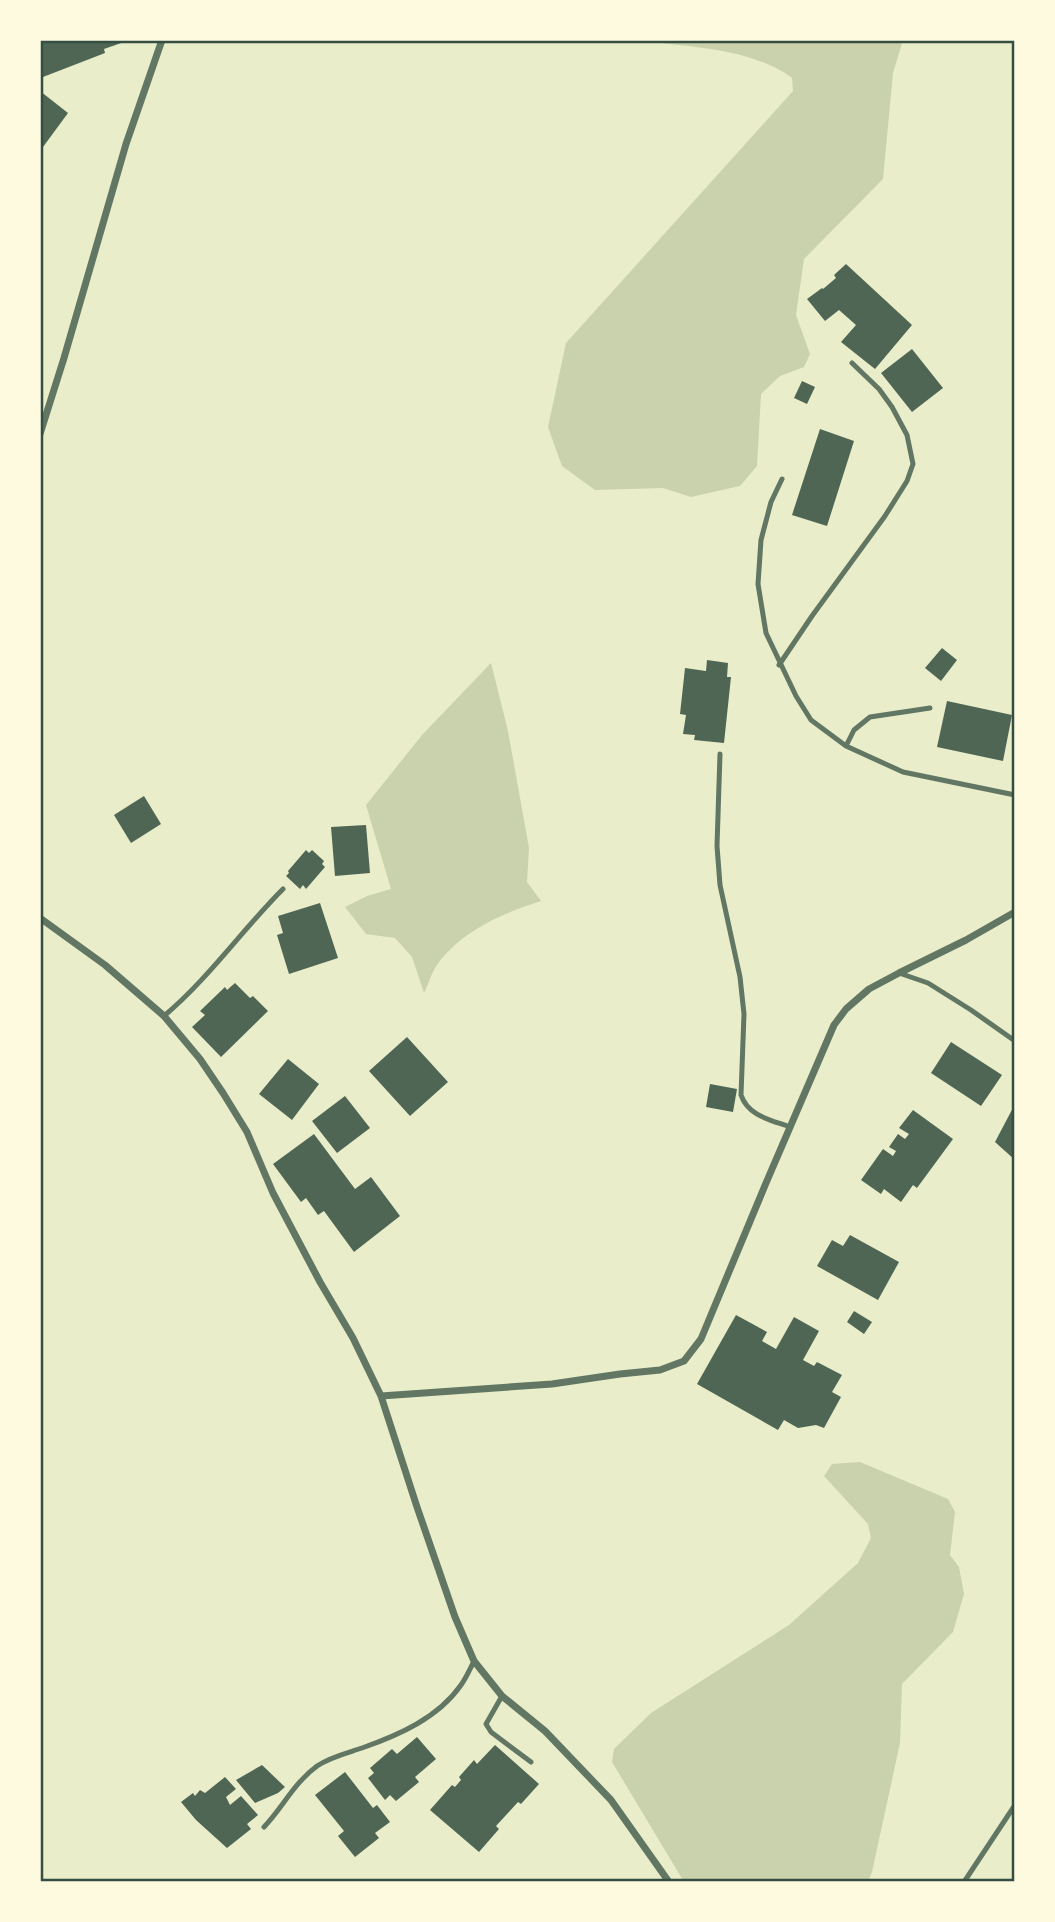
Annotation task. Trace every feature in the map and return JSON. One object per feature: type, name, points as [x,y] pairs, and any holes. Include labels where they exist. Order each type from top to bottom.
[{"type":"street","points":[[40,434],[126,144],[162,40]]},
{"type":"street","points":[[382,1396],[552,1384],[660,1370],[684,1361],[701,1339],[834,1025],[869,989],[1015,912]]},
{"type":"street","points":[[40,918],[104,965],[164,1016],[200,1059],[247,1132],[273,1193],[382,1396],[455,1617],[474,1661],[502,1696],[545,1731],[611,1800],[669,1882]]},
{"type":"lane","points":[[779,665],[885,516],[914,464],[907,435],[892,407],[879,389],[852,363]]},
{"type":"lane","points":[[782,479],[771,502],[761,540],[758,584],[766,634],[779,665],[811,720],[846,746],[902,772],[1015,795]]},
{"type":"lane","points":[[846,746],[854,730],[870,717],[930,708]]},
{"type":"lane","points":[[720,754],[716,846],[720,885],[740,977],[744,1014],[741,1095],[745,1105],[763,1117],[790,1127]]},
{"type":"lane","points":[[164,1016],[207,975],[283,889]]},
{"type":"lane","points":[[899,973],[928,983],[1015,1041]]},
{"type":"lane","points":[[264,1828],[292,1789],[318,1766],[401,1734],[439,1709],[461,1685],[474,1661]]},
{"type":"lane","points":[[502,1696],[486,1724],[491,1732],[531,1762]]},
{"type":"lane","points":[[964,1882],[1015,1805]]},
{"type":"green space","points":[[658,40],[903,40],[893,73],[883,179],[804,259],[796,315],[810,354],[804,367],[780,376],[761,394],[757,466],[740,486],[691,497],[663,488],[595,490],[562,466],[548,427],[566,343],[793,91],[792,78],[762,62],[729,52],[661,43]]},
{"type":"green space","points":[[491,663],[508,731],[529,848],[527,882],[541,901],[497,918],[456,944],[435,968],[424,993],[412,957],[395,938],[366,934],[345,907],[367,896],[391,889],[366,805],[422,735]]},
{"type":"green space","points":[[860,1462],[948,1499],[955,1512],[950,1555],[959,1567],[964,1594],[953,1632],[902,1684],[900,1743],[868,1882],[684,1882],[612,1762],[614,1749],[651,1713],[789,1625],[858,1563],[871,1538],[868,1524],[824,1476],[832,1464]]},
{"type":"building","points":[[40,40],[127,41],[104,49],[105,53],[43,77],[40,71]]},
{"type":"building","points":[[40,91],[68,113],[43,147],[40,145]]},
{"type":"building","points":[[846,264],[912,325],[875,369],[841,342],[856,325],[839,310],[825,321],[807,299],[836,278],[834,275]]},
{"type":"building","points":[[912,349],[943,388],[912,412],[881,373]]},
{"type":"building","points":[[802,381],[815,387],[807,404],[794,398]]},
{"type":"building","points":[[820,429],[854,441],[827,526],[792,515]]},
{"type":"building","points":[[942,648],[957,660],[941,681],[925,668]]},
{"type":"building","points":[[707,660],[728,663],[727,677],[731,677],[724,743],[694,740],[695,735],[683,734],[686,715],[680,714],[685,668],[706,671]]},
{"type":"building","points":[[947,701],[1012,715],[1003,761],[937,747]]},
{"type":"building","points":[[144,796],[161,824],[131,843],[114,815]]},
{"type":"building","points":[[366,825],[370,873],[335,876],[331,827]]},
{"type":"building","points":[[306,850],[309,853],[312,850],[324,861],[322,864],[325,867],[306,889],[303,885],[300,889],[286,876]]},
{"type":"building","points":[[320,903],[338,958],[289,974],[277,935],[283,933],[278,916]]},
{"type":"building","points":[[235,983],[268,1011],[221,1057],[192,1027],[205,1015],[200,1011],[225,987],[227,990]]},
{"type":"building","points":[[407,1037],[448,1082],[410,1116],[369,1071]]},
{"type":"building","points":[[951,1042],[1002,1075],[981,1106],[931,1073]]},
{"type":"building","points":[[288,1059],[319,1084],[292,1120],[259,1094]]},
{"type":"building","points":[[710,1084],[737,1089],[733,1112],[706,1107]]},
{"type":"building","points":[[345,1096],[370,1128],[337,1153],[312,1121]]},
{"type":"building","points":[[1015,1104],[1015,1160],[995,1142]]},
{"type":"building","points":[[913,1110],[953,1139],[917,1188],[913,1185],[901,1202],[884,1189],[881,1194],[861,1180],[883,1149],[893,1156],[896,1151],[889,1147],[898,1134],[905,1139],[909,1134],[899,1128]]},
{"type":"building","points":[[314,1134],[355,1189],[371,1177],[400,1216],[354,1252],[324,1211],[318,1215],[306,1198],[301,1202],[273,1164]]},
{"type":"building","points":[[850,1235],[899,1262],[878,1300],[817,1266],[832,1240],[843,1246]]},
{"type":"building","points":[[854,1311],[872,1322],[864,1334],[847,1322]]},
{"type":"building","points":[[736,1315],[767,1332],[762,1341],[776,1349],[794,1317],[819,1331],[803,1360],[814,1366],[817,1362],[842,1375],[832,1392],[841,1397],[824,1428],[816,1425],[798,1428],[784,1420],[778,1430],[697,1384]]},
{"type":"building","points":[[417,1737],[436,1759],[415,1777],[419,1782],[396,1801],[390,1795],[385,1800],[368,1778],[374,1773],[370,1768],[392,1749],[397,1754]]},
{"type":"building","points":[[495,1745],[539,1784],[496,1826],[499,1829],[479,1852],[430,1810],[452,1785],[455,1787],[461,1780],[459,1777],[474,1760],[477,1764]]},
{"type":"building","points":[[262,1765],[285,1787],[255,1803],[236,1780]]},
{"type":"building","points":[[345,1772],[373,1808],[377,1805],[390,1822],[375,1833],[379,1838],[355,1857],[338,1836],[344,1831],[315,1795]]},
{"type":"building","points":[[225,1777],[236,1789],[226,1797],[230,1805],[241,1796],[258,1815],[247,1824],[251,1829],[227,1848],[196,1820],[181,1802],[193,1793],[195,1796],[200,1790],[205,1793]]}]
